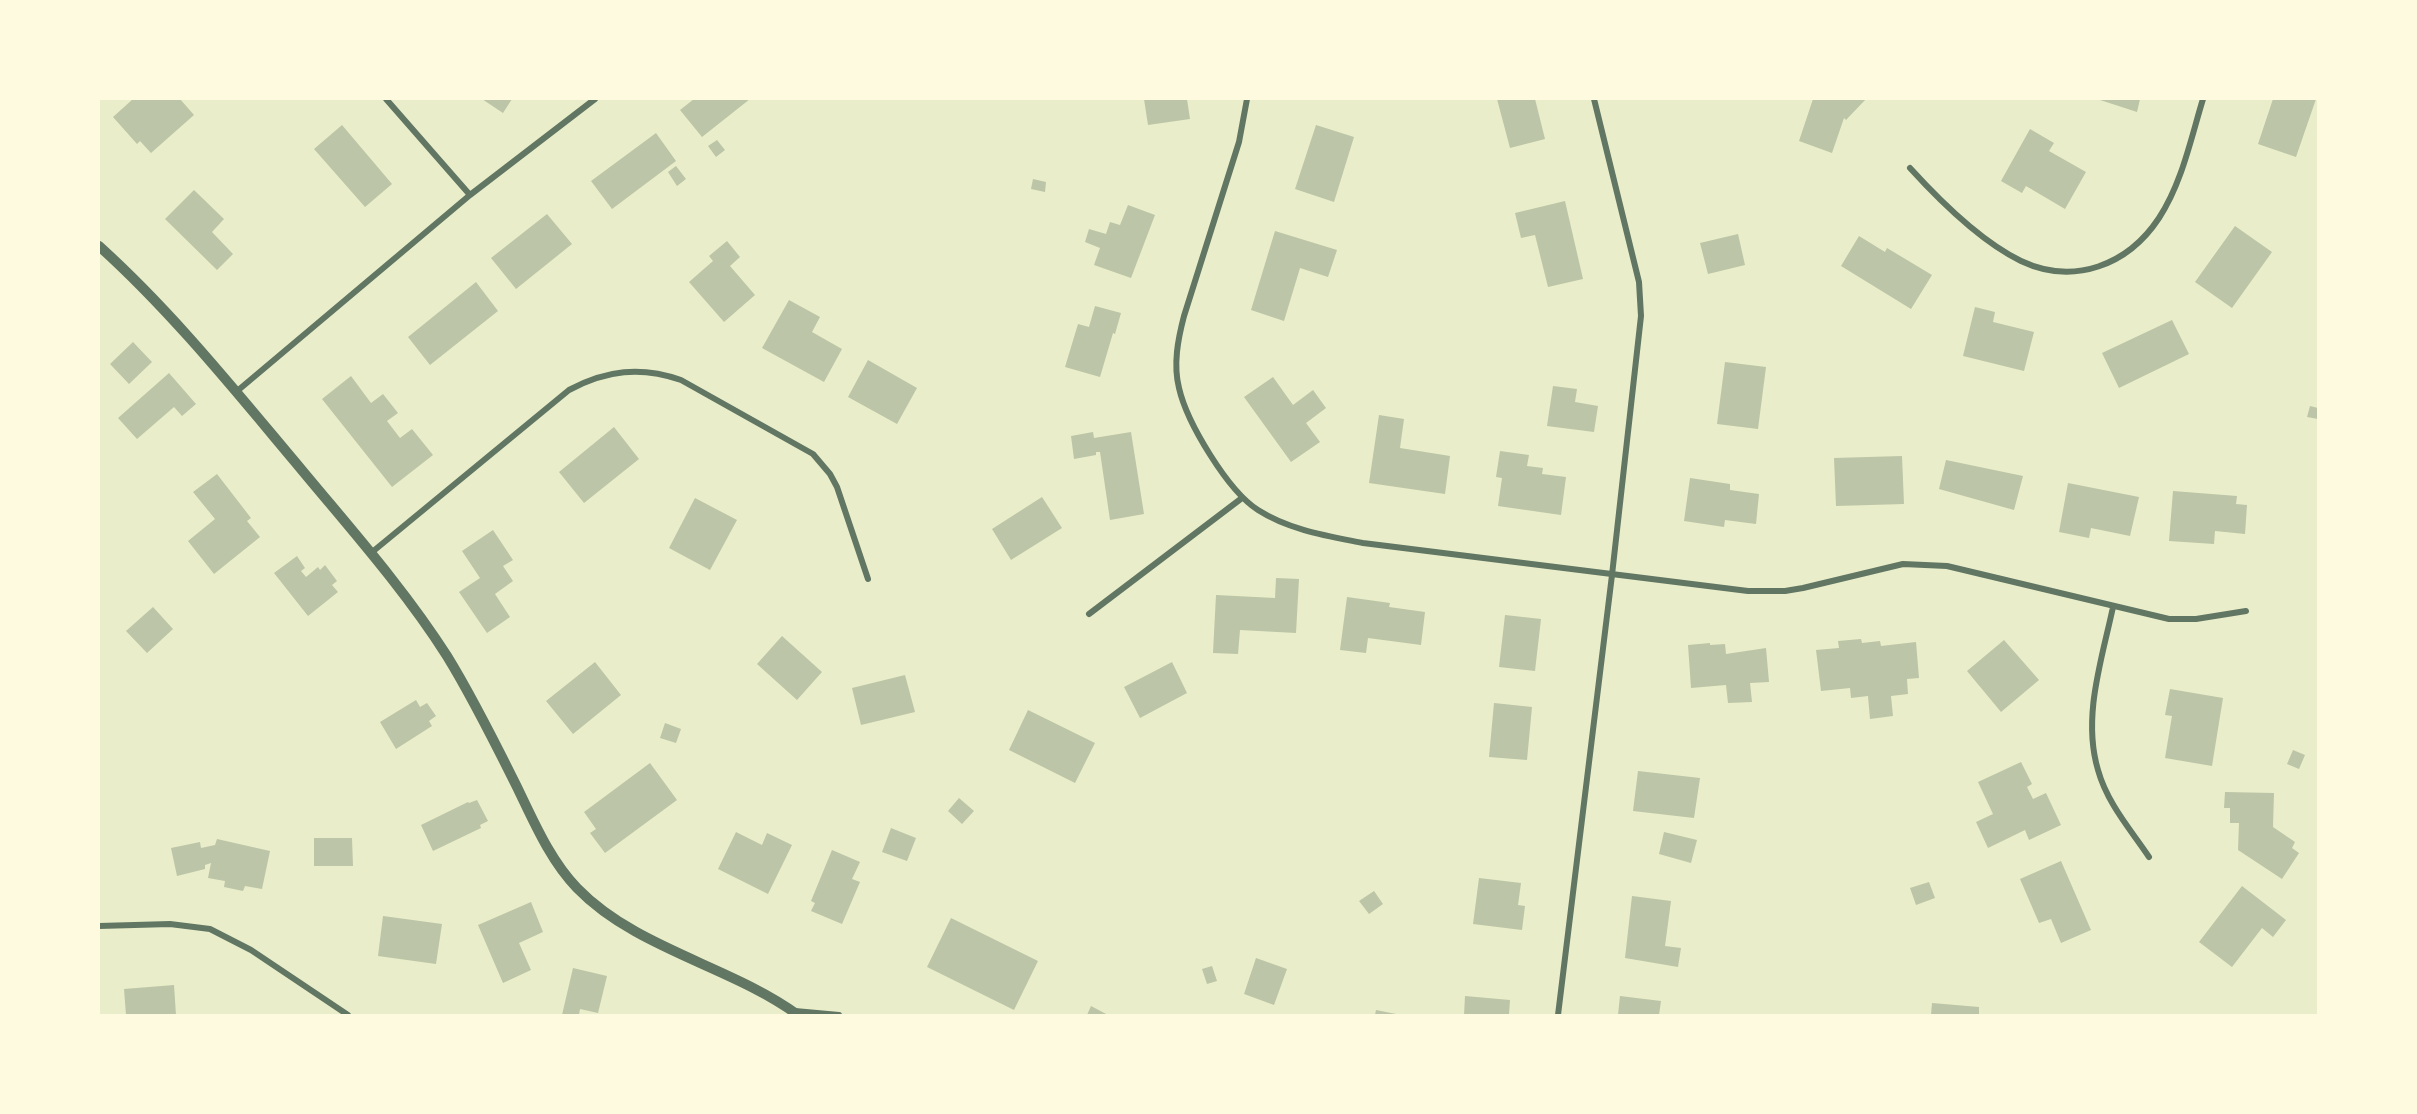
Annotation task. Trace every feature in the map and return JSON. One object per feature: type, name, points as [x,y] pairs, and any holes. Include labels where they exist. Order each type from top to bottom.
[{"type":"street","points":[[386,99],[470,195]]},
{"type":"street","points":[[236,392],[470,195],[595,99]]},
{"type":"street","points":[[1247,99],[1244,126],[1184,316],[1176,356],[1179,388],[1186,410],[1204,443],[1242,498],[1282,522],[1330,537],[1363,543],[1765,592],[1803,588],[1893,566],[1927,564],[1947,566],[2113,607],[2178,620],[2246,611]]},
{"type":"street","points":[[1558,1015],[1612,575],[1641,304],[1639,282],[1594,99]]},
{"type":"street","points":[[1910,168],[1948,207],[1998,247],[2021,261],[2036,266],[2065,270],[2102,267],[2139,244],[2160,217],[2175,186],[2203,99]]},
{"type":"street","points":[[99,246],[162,307],[236,392],[409,601],[452,664],[551,852],[576,886],[597,906],[620,922],[795,1013],[839,1015]]},
{"type":"street","points":[[371,553],[569,390],[599,376],[632,370],[666,374],[681,380],[813,454],[830,474],[837,487],[868,579]]},
{"type":"street","points":[[1089,614],[1242,498]]},
{"type":"street","points":[[2113,607],[2094,701],[2092,737],[2094,755],[2098,772],[2114,806],[2150,857]]},
{"type":"street","points":[[99,926],[170,924],[210,929],[251,950],[348,1015]]},
{"type":"building","points":[[133,99],[180,99],[194,115],[151,153],[140,141],[137,144],[113,117]]},
{"type":"building","points":[[482,99],[512,99],[503,113]]},
{"type":"building","points":[[694,99],[750,99],[702,137],[680,110]]},
{"type":"building","points":[[1144,99],[1187,99],[1190,119],[1148,125]]},
{"type":"building","points":[[1497,99],[1535,99],[1545,139],[1510,148]]},
{"type":"building","points":[[1813,99],[1866,99],[1846,120],[1844,118],[1832,153],[1799,141]]},
{"type":"building","points":[[2097,99],[2140,99],[2137,112]]},
{"type":"building","points":[[2273,99],[2316,99],[2296,157],[2258,144]]},
{"type":"building","points":[[342,125],[392,184],[365,207],[314,149]]},
{"type":"building","points":[[1316,125],[1354,137],[1334,202],[1295,189]]},
{"type":"building","points":[[2030,129],[2054,143],[2049,151],[2086,172],[2065,209],[2026,186],[2022,193],[2001,181]]},
{"type":"building","points":[[656,133],[676,161],[612,209],[591,181]]},
{"type":"building","points":[[717,140],[725,150],[716,157],[708,146]]},
{"type":"building","points":[[676,166],[686,179],[677,186],[668,172]]},
{"type":"building","points":[[1033,179],[1046,182],[1045,192],[1031,189]]},
{"type":"building","points":[[194,190],[224,219],[212,232],[233,254],[217,270],[165,219]]},
{"type":"building","points":[[1565,201],[1583,279],[1548,287],[1535,235],[1521,238],[1515,213]]},
{"type":"building","points":[[1128,205],[1155,215],[1131,278],[1094,265],[1100,248],[1085,242],[1089,229],[1106,234],[1110,222],[1120,225]]},
{"type":"building","points":[[547,214],[572,244],[516,289],[491,258]]},
{"type":"building","points":[[2235,226],[2272,252],[2232,308],[2195,282]]},
{"type":"building","points":[[1275,231],[1337,250],[1328,277],[1300,268],[1284,321],[1251,310]]},
{"type":"building","points":[[1738,234],[1745,265],[1708,274],[1700,243]]},
{"type":"building","points":[[1859,236],[1885,252],[1887,248],[1932,275],[1911,309],[1841,266]]},
{"type":"building","points":[[727,241],[740,257],[730,266],[755,295],[724,322],[689,282],[713,261],[709,256]]},
{"type":"building","points":[[476,282],[498,311],[430,365],[408,337]]},
{"type":"building","points":[[789,300],[820,317],[812,332],[842,349],[824,382],[762,348]]},
{"type":"building","points":[[1095,306],[1121,313],[1100,377],[1065,367],[1078,324],[1089,327]]},
{"type":"building","points":[[1975,307],[1995,312],[1993,322],[2034,332],[2024,371],[1963,356]]},
{"type":"building","points":[[2172,320],[2189,354],[2119,388],[2102,353]]},
{"type":"building","points":[[133,342],[152,362],[129,384],[110,364]]},
{"type":"building","points":[[868,360],[917,388],[897,424],[848,397]]},
{"type":"building","points":[[1725,362],[1766,367],[1758,429],[1717,424]]},
{"type":"building","points":[[169,373],[196,404],[182,416],[174,407],[137,439],[118,418]]},
{"type":"building","points":[[351,376],[371,403],[383,394],[398,413],[387,421],[400,438],[412,429],[433,455],[392,487],[322,399]]},
{"type":"building","points":[[1273,377],[1293,405],[1313,390],[1326,408],[1306,423],[1320,442],[1291,462],[1244,397]]},
{"type":"building","points":[[1553,386],[1577,389],[1575,402],[1598,406],[1594,432],[1547,426]]},
{"type":"building","points":[[2310,406],[2318,408],[2318,419],[2307,417]]},
{"type":"building","points":[[1379,415],[1404,419],[1400,448],[1450,456],[1445,494],[1369,483]]},
{"type":"building","points":[[614,427],[639,459],[584,503],[559,472]]},
{"type":"building","points":[[1093,432],[1094,438],[1131,432],[1144,514],[1110,520],[1100,452],[1096,452],[1096,455],[1074,459],[1071,436]]},
{"type":"building","points":[[1500,451],[1529,455],[1527,466],[1543,468],[1542,474],[1566,477],[1561,515],[1498,506],[1502,478],[1496,477]]},
{"type":"building","points":[[1902,456],[1904,504],[1836,506],[1834,458]]},
{"type":"building","points":[[1946,460],[2023,476],[2014,510],[1939,489]]},
{"type":"building","points":[[217,474],[251,518],[247,521],[260,537],[214,574],[188,541],[215,519],[193,492]]},
{"type":"building","points":[[1690,478],[1730,484],[1730,490],[1759,494],[1756,524],[1725,520],[1724,527],[1684,521]]},
{"type":"building","points":[[2068,483],[2139,497],[2130,536],[2091,528],[2089,538],[2059,532]]},
{"type":"building","points":[[2173,491],[2237,496],[2236,504],[2247,505],[2245,534],[2215,531],[2214,544],[2169,541]]},
{"type":"building","points":[[1042,497],[1062,528],[1011,560],[992,529]]},
{"type":"building","points":[[695,498],[737,520],[710,570],[669,548]]},
{"type":"building","points":[[493,530],[513,560],[503,566],[513,581],[495,594],[510,617],[487,633],[459,592],[480,578],[462,551]]},
{"type":"building","points":[[297,556],[305,568],[301,571],[306,577],[318,567],[320,570],[325,565],[337,581],[332,585],[338,592],[308,616],[274,573]]},
{"type":"building","points":[[1276,578],[1299,579],[1296,633],[1240,630],[1238,654],[1213,653],[1216,595],[1275,598]]},
{"type":"building","points":[[1347,597],[1390,603],[1389,607],[1425,612],[1421,645],[1368,638],[1366,653],[1340,650]]},
{"type":"building","points":[[153,607],[173,629],[147,653],[126,631]]},
{"type":"building","points":[[1505,615],[1541,619],[1535,671],[1499,667]]},
{"type":"building","points":[[782,636],[822,672],[797,700],[757,664]]},
{"type":"building","points":[[1861,639],[1862,643],[1880,641],[1881,646],[1916,642],[1919,678],[1907,679],[1908,694],[1891,696],[1893,716],[1870,719],[1868,696],[1851,698],[1850,688],[1821,691],[1816,650],[1839,648],[1838,641]]},
{"type":"building","points":[[2004,640],[2039,680],[2001,712],[1967,671]]},
{"type":"building","points":[[1710,643],[1710,645],[1725,644],[1726,654],[1766,648],[1769,682],[1750,683],[1752,702],[1728,703],[1726,685],[1691,688],[1688,645]]},
{"type":"building","points":[[595,662],[621,695],[573,734],[546,701]]},
{"type":"building","points":[[1172,662],[1187,693],[1140,718],[1124,687]]},
{"type":"building","points":[[905,675],[915,712],[861,725],[852,688]]},
{"type":"building","points":[[2170,689],[2223,698],[2212,766],[2165,758],[2172,716],[2165,715]]},
{"type":"building","points":[[416,700],[420,707],[427,703],[436,716],[429,721],[432,726],[396,749],[380,722]]},
{"type":"building","points":[[1494,703],[1532,707],[1527,760],[1489,757]]},
{"type":"building","points":[[1028,710],[1095,743],[1075,783],[1009,750]]},
{"type":"building","points":[[665,723],[681,729],[676,743],[660,738]]},
{"type":"building","points":[[2293,750],[2305,755],[2299,769],[2287,764]]},
{"type":"building","points":[[2021,762],[2032,784],[2027,787],[2033,799],[2046,793],[2061,825],[2029,840],[2025,830],[1988,848],[1976,822],[1993,814],[1978,782]]},
{"type":"building","points":[[650,763],[677,800],[605,853],[590,833],[596,829],[584,812]]},
{"type":"building","points":[[1638,771],[1700,778],[1694,818],[1633,811]]},
{"type":"building","points":[[2225,792],[2274,793],[2273,827],[2295,842],[2292,848],[2299,853],[2282,879],[2238,850],[2239,823],[2230,823],[2230,808],[2224,808]]},
{"type":"building","points":[[959,798],[974,811],[962,824],[948,811]]},
{"type":"building","points":[[477,800],[488,821],[480,825],[481,828],[433,851],[421,825],[468,802]]},
{"type":"building","points":[[891,828],[916,838],[907,861],[882,852]]},
{"type":"building","points":[[736,832],[762,845],[767,833],[792,845],[768,894],[718,869]]},
{"type":"building","points":[[1664,832],[1697,840],[1691,863],[1659,854]]},
{"type":"building","points":[[314,838],[352,838],[353,866],[314,866]]},
{"type":"building","points":[[217,839],[270,851],[262,889],[245,886],[243,891],[224,887],[225,881],[208,878],[211,863],[205,865],[205,869],[177,876],[171,848],[200,842],[201,848],[215,845]]},
{"type":"building","points":[[832,850],[860,862],[852,879],[860,882],[842,924],[811,911],[815,903],[811,901]]},
{"type":"building","points":[[2061,861],[2091,930],[2061,943],[2051,919],[2039,923],[2020,879]]},
{"type":"building","points":[[1479,878],[1521,883],[1518,905],[1525,906],[1522,930],[1473,924]]},
{"type":"building","points":[[1929,882],[1935,898],[1916,905],[1910,888]]},
{"type":"building","points":[[2242,886],[2286,920],[2273,937],[2262,928],[2232,967],[2199,942]]},
{"type":"building","points":[[1374,891],[1383,904],[1369,914],[1359,901]]},
{"type":"building","points":[[1632,896],[1671,901],[1665,946],[1681,948],[1678,967],[1625,958]]},
{"type":"building","points":[[531,902],[543,932],[519,943],[531,970],[503,983],[478,925]]},
{"type":"building","points":[[383,916],[442,924],[436,964],[378,956]]},
{"type":"building","points":[[951,918],[1038,961],[1014,1010],[927,967]]},
{"type":"building","points":[[1256,958],[1287,969],[1274,1005],[1244,994]]},
{"type":"building","points":[[1212,966],[1217,981],[1207,984],[1202,969]]},
{"type":"building","points":[[573,968],[607,976],[598,1013],[580,1009],[579,1015],[562,1015]]},
{"type":"building","points":[[174,985],[176,1015],[126,1015],[124,989]]},
{"type":"building","points":[[1465,996],[1510,1000],[1509,1015],[1464,1015]]},
{"type":"building","points":[[1620,996],[1661,1001],[1659,1015],[1618,1015]]},
{"type":"building","points":[[1932,1003],[1979,1007],[1979,1015],[1931,1015]]},
{"type":"building","points":[[1091,1006],[1108,1015],[1087,1015]]},
{"type":"building","points":[[1376,1010],[1396,1014],[1396,1015],[1375,1015]]}]
